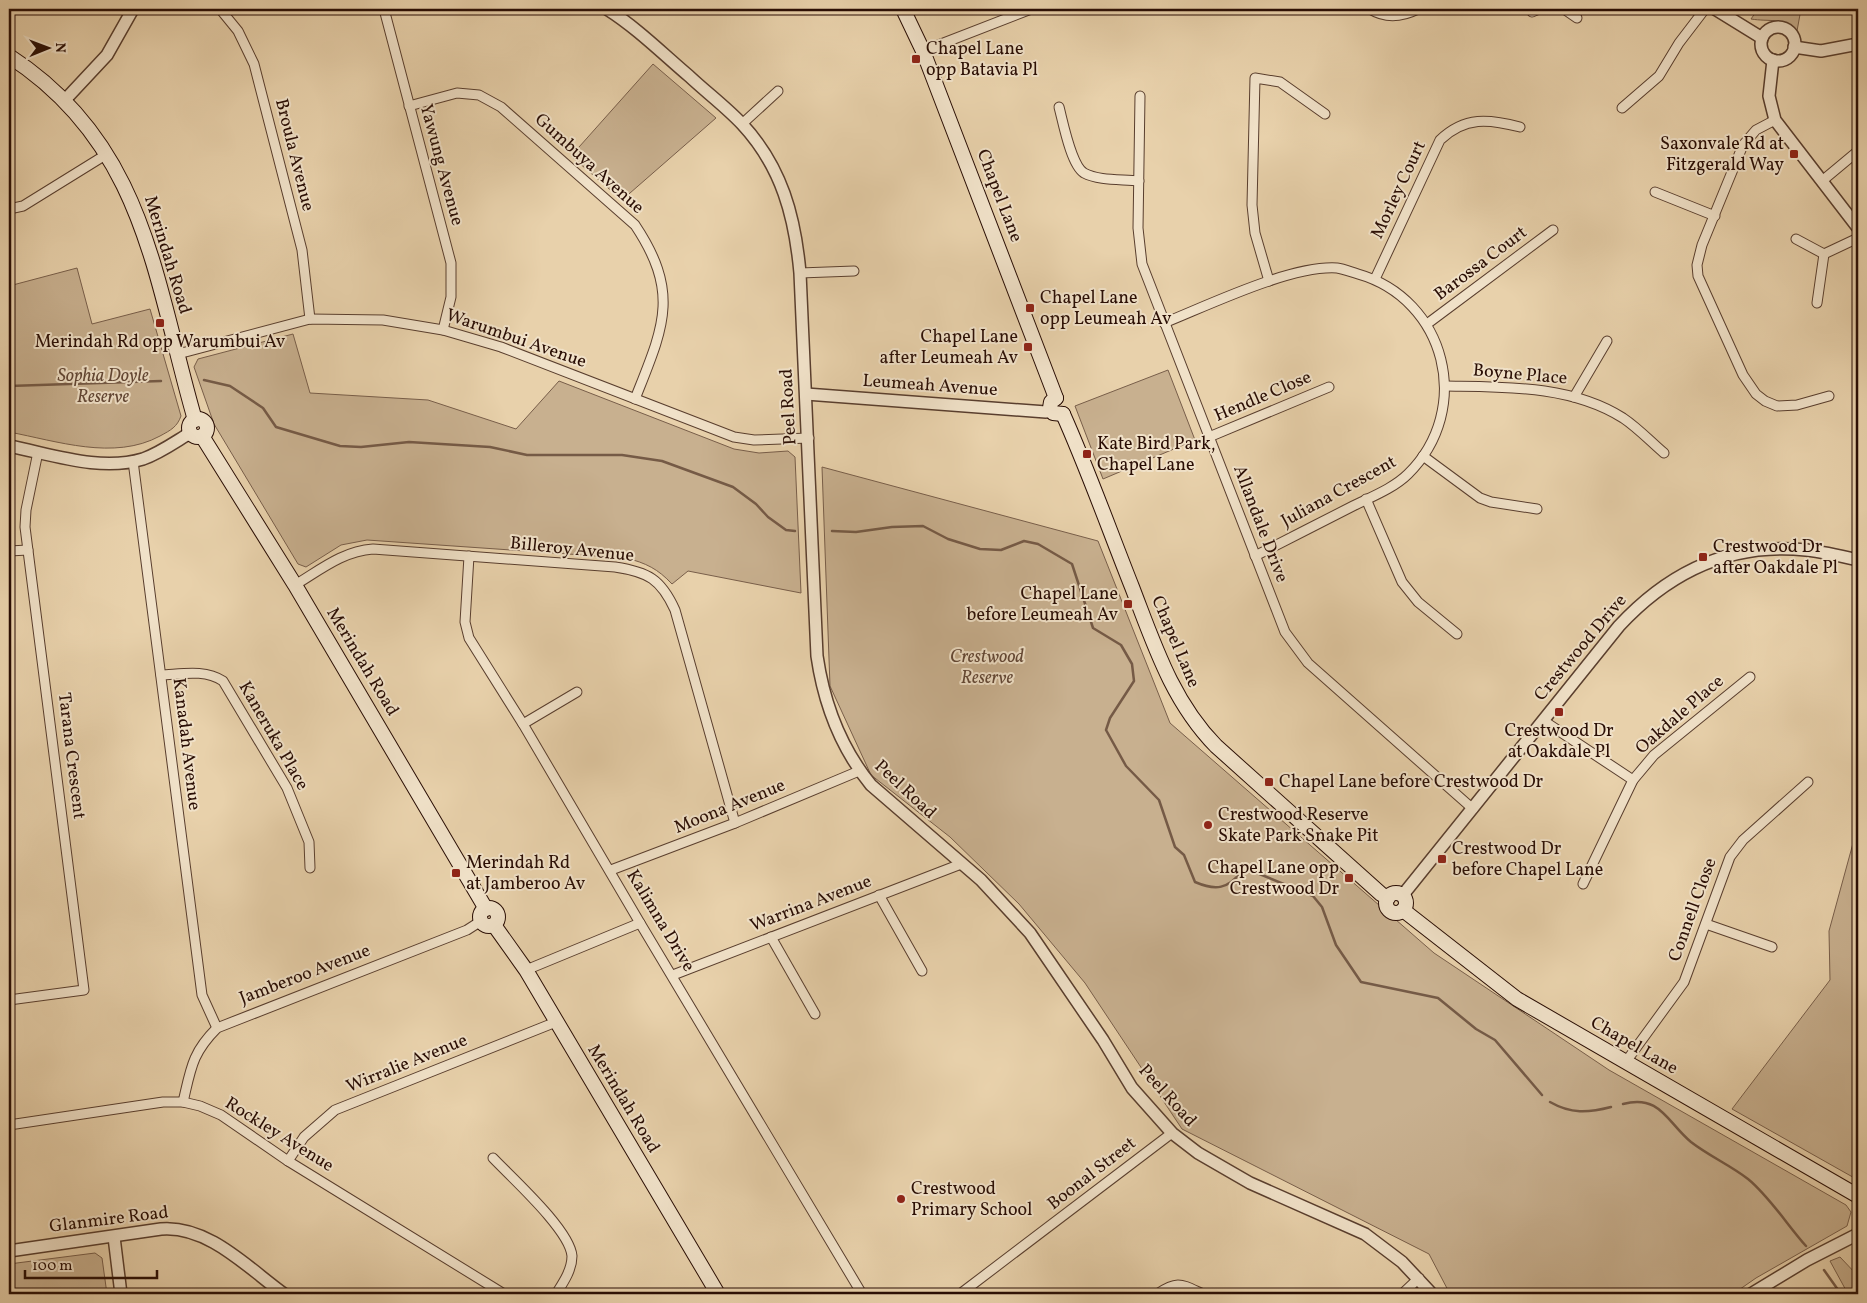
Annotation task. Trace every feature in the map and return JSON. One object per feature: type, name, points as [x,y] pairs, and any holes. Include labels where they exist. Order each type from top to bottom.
[{"type":"main road","name":"Chapel Lane","points":[[903,9],[923,51],[1057,407],[1090,478],[1165,672],[1182,704],[1201,731],[1388,898],[1386,904],[1390,911],[1398,913],[1403,903],[1517,999],[1855,1195]]},
{"type":"main road","name":"Merindah Road","points":[[9,56],[41,80],[64,101],[90,130],[123,181],[143,229],[178,354],[196,430],[295,585],[487,918],[526,970],[718,1294]]},
{"type":"street","points":[[64,101],[107,55],[133,9]]},
{"type":"street","name":"Broula Avenue","points":[[220,9],[238,31],[254,64],[302,250],[310,319]]},
{"type":"street","name":"Yawung Avenue","points":[[384,9],[450,264],[451,297],[444,330]]},
{"type":"street","name":"Peel Road","points":[[607,9],[629,23],[742,124],[763,149],[784,189],[796,235],[800,273],[820,673],[827,707],[836,729],[859,772],[871,786],[981,880],[1030,933],[1103,1040],[1132,1088],[1172,1133],[1198,1152],[1250,1183],[1364,1234],[1419,1278],[1432,1294]]},
{"type":"street","points":[[923,51],[1031,9]]},
{"type":"street","points":[[1370,9],[1380,14],[1393,16],[1407,14],[1418,9]]},
{"type":"street","points":[[1564,9],[1577,18]]},
{"type":"street","points":[[1622,108],[1659,76],[1679,43],[1705,9]]},
{"type":"street","points":[[1715,9],[1762,38]]},
{"type":"street","points":[[1782,28],[1792,35],[1794,47],[1786,58],[1773,60],[1762,51],[1762,38],[1769,29],[1782,28]]},
{"type":"street","points":[[1794,47],[1821,51],[1858,44]]},
{"type":"street","points":[[1773,60],[1769,96],[1775,120],[1858,228]]},
{"type":"street","points":[[1269,281],[1255,233],[1252,204],[1256,78],[1280,82],[1325,114]]},
{"type":"street","points":[[742,124],[778,91]]},
{"type":"street","name":"Gumbuya Avenue","points":[[409,106],[457,93],[479,94],[501,107],[635,225],[652,250],[661,276],[663,306],[659,338],[635,399]]},
{"type":"street","name":"Allandale Drive","points":[[1140,96],[1138,228],[1142,264],[1285,632],[1308,664],[1473,808]]},
{"type":"street","points":[[1059,107],[1076,164],[1083,172],[1095,177],[1139,181]]},
{"type":"street","points":[[1775,120],[1756,130],[1742,145],[1698,258],[1698,276],[1750,387],[1764,401],[1777,406],[1797,405],[1829,396]]},
{"type":"street","name":"Morley Court","points":[[1375,279],[1440,140],[1452,129],[1470,122],[1498,122],[1520,127]]},
{"type":"street","points":[[1822,181],[1858,151]]},
{"type":"street","points":[[9,209],[23,206],[107,154]]},
{"type":"street","points":[[1655,192],[1715,216]]},
{"type":"street","name":"Barossa Court","points":[[1427,324],[1554,230]]},
{"type":"street","points":[[1824,254],[1858,238]]},
{"type":"street","points":[[1796,239],[1824,254]]},
{"type":"street","points":[[1817,303],[1824,254]]},
{"type":"street","name":"Juliana Crescent","points":[[1164,323],[1269,281],[1311,269],[1338,268],[1375,279],[1401,294],[1427,324],[1440,355],[1446,386],[1439,426],[1423,456],[1407,475],[1366,499],[1255,556]]},
{"type":"street","points":[[800,273],[854,271]]},
{"type":"street","name":"Warumbui Avenue","points":[[178,354],[310,319],[383,320],[444,330],[501,347],[744,439],[809,438]]},
{"type":"street","points":[[1574,397],[1607,341]]},
{"type":"street","name":"Boyne Place","points":[[1446,386],[1513,387],[1574,397],[1623,418],[1664,453]]},
{"type":"street","name":"Hendle Close","points":[[1208,437],[1329,387]]},
{"type":"street","name":"Leumeah Avenue","points":[[806,394],[1046,412],[1057,407]]},
{"type":"street","points":[[9,446],[97,463],[133,461],[160,451],[196,430]]},
{"type":"street","name":"Tarana Crescent","points":[[9,1000],[84,990],[28,550],[26,510],[38,452]]},
{"type":"street","points":[[1423,456],[1480,498],[1491,502],[1537,509]]},
{"type":"street","name":"Kanadah Avenue","points":[[133,461],[202,996],[217,1028]]},
{"type":"street","points":[[1366,499],[1402,582],[1418,602],[1457,634]]},
{"type":"street","name":"Billeroy Avenue","points":[[295,585],[343,556],[357,550],[372,548],[615,567],[633,570],[650,577],[661,585],[675,610],[736,823]]},
{"type":"street","points":[[9,551],[28,550]]},
{"type":"street","name":"Crestwood Drive","points":[[1403,903],[1473,808],[1544,720],[1629,616],[1655,591],[1680,575],[1718,559],[1762,550],[1806,550],[1858,560]]},
{"type":"street","name":"Kalimna Drive","points":[[469,556],[465,622],[469,638],[611,870],[640,923],[673,975],[862,1294]]},
{"type":"street","name":"Kaneruka Place","points":[[161,675],[214,675],[223,681],[287,788],[308,842],[310,868]]},
{"type":"street","name":"Oakdale Place","points":[[1583,884],[1633,780],[1654,755],[1750,677]]},
{"type":"street","points":[[523,724],[577,692]]},
{"type":"street","name":"Oakdale Place","points":[[1544,720],[1633,780]]},
{"type":"street","name":"Moona Avenue","points":[[611,870],[736,823],[859,772]]},
{"type":"street","name":"Connell Close","points":[[1625,1063],[1684,982],[1730,857],[1743,840],[1808,782]]},
{"type":"street","name":"Warrina Avenue","points":[[673,975],[961,864]]},
{"type":"street","points":[[879,895],[922,971]]},
{"type":"street","name":"Jamberoo Avenue","points":[[183,1102],[195,1055],[203,1042],[217,1028],[468,930],[487,918]]},
{"type":"street","points":[[526,970],[640,923]]},
{"type":"street","points":[[1706,924],[1772,947]]},
{"type":"street","points":[[771,937],[815,1014]]},
{"type":"street","name":"Wirralie Avenue","points":[[288,1160],[304,1137],[335,1110],[556,1022]]},
{"type":"street","name":"Rockley Avenue","points":[[9,1125],[163,1102],[183,1102],[200,1106],[221,1115],[288,1160],[504,1294]]},
{"type":"street","name":"Boonal Street","points":[[960,1294],[1172,1133]]},
{"type":"street","points":[[493,1158],[555,1223],[569,1244],[572,1256],[570,1270],[556,1294]]},
{"type":"street","points":[[1855,1195],[1858,1206]]},
{"type":"street","name":"Glanmire Road","points":[[9,1250],[172,1228],[196,1232],[210,1240],[284,1294]]},
{"type":"street","points":[[1751,1294],[1787,1271],[1858,1232]]},
{"type":"street","points":[[114,1237],[121,1294]]},
{"type":"street","points":[[1402,1294],[1419,1278]]},
{"type":"street","points":[[1157,1294],[1169,1286],[1180,1284],[1203,1294]]},
{"type":"green space","points":[[1758,9],[1801,9],[1797,31],[1781,22],[1751,19]]},
{"type":"green space","points":[[653,64],[716,118],[622,200],[571,156]]},
{"type":"green space","name":"Sophia Doyle Reserve","points":[[77,268],[92,324],[150,309],[181,416],[173,428],[160,436],[124,447],[105,448],[66,444],[9,432],[9,286]]},
{"type":"green space","points":[[293,334],[310,393],[428,400],[516,429],[559,381],[734,449],[759,453],[788,451],[795,457],[801,593],[688,571],[672,584],[651,567],[626,558],[367,540],[341,545],[306,567],[298,564],[214,424],[194,367],[198,359]]},
{"type":"green space","points":[[1168,370],[1195,440],[1103,479],[1075,406]]},
{"type":"green space","name":"Crestwood Reserve","points":[[822,467],[1098,541],[1170,723],[1434,953],[1609,1070],[1846,1205],[1851,1212],[1847,1226],[1756,1278],[1733,1294],[1450,1294],[1429,1254],[1182,1129],[1085,983],[1019,904],[950,837],[871,775],[830,686]]},
{"type":"green space","points":[[1858,825],[1858,1180],[1732,1109],[1830,980],[1829,931]]},
{"type":"green space","points":[[95,1253],[102,1258],[107,1294],[9,1294],[9,1264]]},
{"type":"green space","points":[[1840,1257],[1858,1276],[1858,1294],[1848,1294],[1830,1261]]},
{"type":"waterway","points":[[204,380],[230,386],[263,408],[276,427],[340,446],[361,447],[409,442],[490,447],[527,455],[622,455],[662,461],[733,487],[786,530],[795,531]]},
{"type":"waterway","points":[[9,386],[161,381]]},
{"type":"waterway","points":[[832,531],[856,532],[892,527],[923,526],[948,539],[980,549],[1001,550],[1024,541],[1038,544],[1072,564],[1093,628],[1121,645],[1132,664],[1134,681],[1110,718],[1106,730],[1126,766],[1159,800],[1175,847],[1184,855],[1195,882],[1209,887],[1221,887],[1232,882],[1242,871],[1257,873],[1313,896],[1322,907],[1336,945],[1361,982],[1438,998],[1476,1029],[1495,1040],[1542,1095]]},
{"type":"waterway","points":[[1550,1102],[1565,1109],[1580,1111],[1611,1107]]},
{"type":"waterway","points":[[1623,1104],[1646,1103],[1662,1112],[1691,1142],[1741,1174],[1756,1186],[1806,1246]]},
{"type":"waterway","points":[[1824,1270],[1841,1294]]},
{"type":"place","name":"Chapel Lane opp Batavia Pl","points":[[916,59]]},
{"type":"place","name":"Saxonvale Rd at Fitzgerald Way","points":[[1794,154]]},
{"type":"place","name":"Chapel Lane opp Leumeah Av","points":[[1030,308]]},
{"type":"place","name":"Merindah Rd opp Warumbui Av","points":[[160,323]]},
{"type":"place","name":"Chapel Lane after Leumeah Av","points":[[1028,347]]},
{"type":"place","name":"Kate Bird Park, Chapel Lane","points":[[1087,454]]},
{"type":"place","name":"Crestwood Dr after Oakdale Pl","points":[[1703,557]]},
{"type":"place","name":"Chapel Lane before Leumeah Av","points":[[1128,604]]},
{"type":"place","name":"Crestwood Dr at Oakdale Pl","points":[[1559,712]]},
{"type":"place","name":"Chapel Lane before Crestwood Dr","points":[[1269,782]]},
{"type":"place","name":"Crestwood Reserve Skate Park Snake Pit","points":[[1208,825]]},
{"type":"place","name":"Crestwood Dr before Chapel Lane","points":[[1442,859]]},
{"type":"place","name":"Merindah Rd at Jamberoo Av","points":[[456,873]]},
{"type":"place","name":"Chapel Lane opp Crestwood Dr","points":[[1349,878]]},
{"type":"place","name":"Crestwood Primary School","points":[[901,1199]]}]
